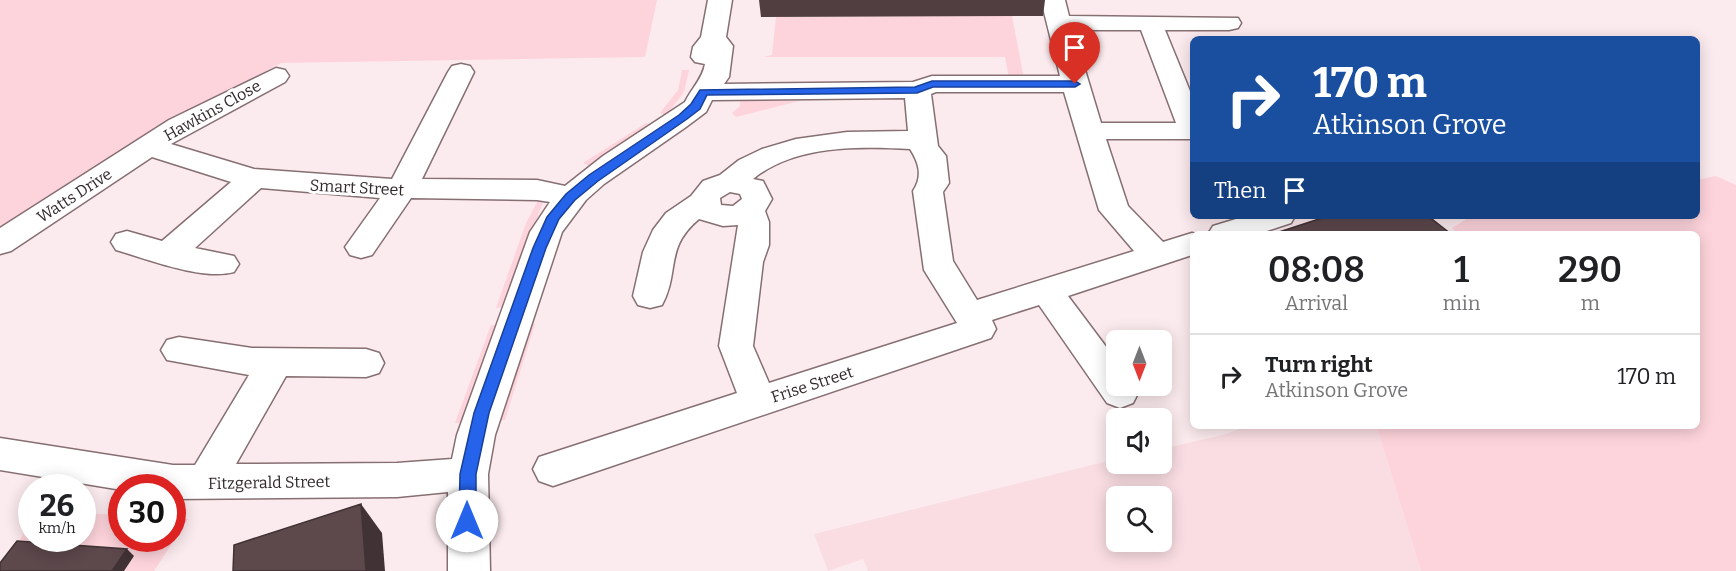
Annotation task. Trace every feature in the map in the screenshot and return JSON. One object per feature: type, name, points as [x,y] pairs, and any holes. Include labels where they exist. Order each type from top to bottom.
[{"type":"street","points":[[472,566],[468,474],[481,413],[539,248],[554,217],[570,197],[696,106],[705,89],[716,77],[720,46],[714,38],[720,0]]},
{"type":"street","points":[[1157,255],[1114,210],[1075,84],[1056,11],[1150,23],[1229,23]]},
{"type":"street","points":[[1150,23],[1190,125]]},
{"type":"street","points":[[361,247],[402,189],[461,72]]},
{"type":"street","name":"Hawkins Close","points":[[149,146],[179,126],[276,76]]},
{"type":"street","points":[[705,89],[917,90],[932,84],[1075,84]]},
{"type":"street","points":[[917,90],[924,149],[932,156],[934,183],[928,191],[937,261],[940,270],[969,315],[1190,245]]},
{"type":"street","points":[[1089,131],[1190,130]]},
{"type":"street","points":[[650,296],[664,234],[681,216],[704,202],[711,189],[730,182],[755,163],[786,151],[825,143],[923,140]]},
{"type":"street","name":"Smart Street","points":[[149,146],[230,173],[254,178],[333,187],[537,190],[570,197]]},
{"type":"street","name":"Watts Drive","points":[[0,243],[149,146]]},
{"type":"street","points":[[168,254],[254,178]]},
{"type":"street","points":[[704,202],[710,212],[725,217],[749,210],[754,205],[756,194],[746,185],[730,182]]},
{"type":"street","points":[[749,210],[754,222],[753,245],[747,262],[736,346],[759,402]]},
{"type":"street","points":[[1233,231],[1271,219]]},
{"type":"street","points":[[127,242],[168,254],[223,264]]},
{"type":"street","points":[[1046,290],[1106,374]]},
{"type":"street","name":"Frise Street","points":[[553,469],[979,329],[969,315]]},
{"type":"street","points":[[179,350],[274,363],[366,363]]},
{"type":"street","points":[[205,483],[274,363]]},
{"type":"street","name":"Fitzgerald Street","points":[[0,454],[150,480],[205,483],[397,480],[468,474]]},
{"type":"shaded area","points":[[0,0],[657,0],[645,57],[281,63],[145,139],[0,227]]},
{"type":"shaded area","points":[[1012,16],[1024,79],[1009,79],[1005,57],[763,57],[772,55],[776,17]]},
{"type":"shaded area","points":[[682,70],[689,70],[684,92],[666,116],[660,113],[678,90]]},
{"type":"shaded area","points":[[740,101],[799,101],[736,117],[732,113],[740,106]]},
{"type":"shaded area","points":[[646,123],[652,126],[589,166],[583,163]]},
{"type":"shaded area","points":[[1716,176],[1736,185],[1736,571],[1421,571],[1376,429],[1700,429],[1700,231],[1456,231],[1452,228],[1466,219],[1700,219],[1700,179]]},
{"type":"shaded area","points":[[541,195],[543,202],[504,307],[496,308],[526,223]]},
{"type":"shaded area","points":[[528,324],[535,324],[505,420],[497,421]]},
{"type":"shaded area","points":[[491,325],[500,325],[465,423],[455,423]]},
{"type":"shaded area","points":[[1240,429],[1376,429],[1421,571],[868,571],[863,559],[828,571],[814,534],[1106,461],[1106,474],[1172,474],[1172,447]]},
{"type":"shaded area","points":[[96,514],[108,514],[108,552],[166,552],[154,571],[124,571],[134,556],[0,571],[18,542],[18,552],[96,552]]},
{"type":"building","points":[[1319,219],[1432,219],[1447,231],[1282,231]]},
{"type":"building","points":[[361,504],[366,571],[233,571],[234,545]]},
{"type":"building","points":[[17,541],[18,552],[96,552],[96,547],[108,548],[108,552],[125,552],[112,571],[0,571],[0,563]]},
{"type":"route","points":[[467,521],[468,474],[481,413],[539,248],[554,217],[570,197],[594,178],[683,117],[696,106],[704,92],[917,90],[932,84],[1075,84]]}]
